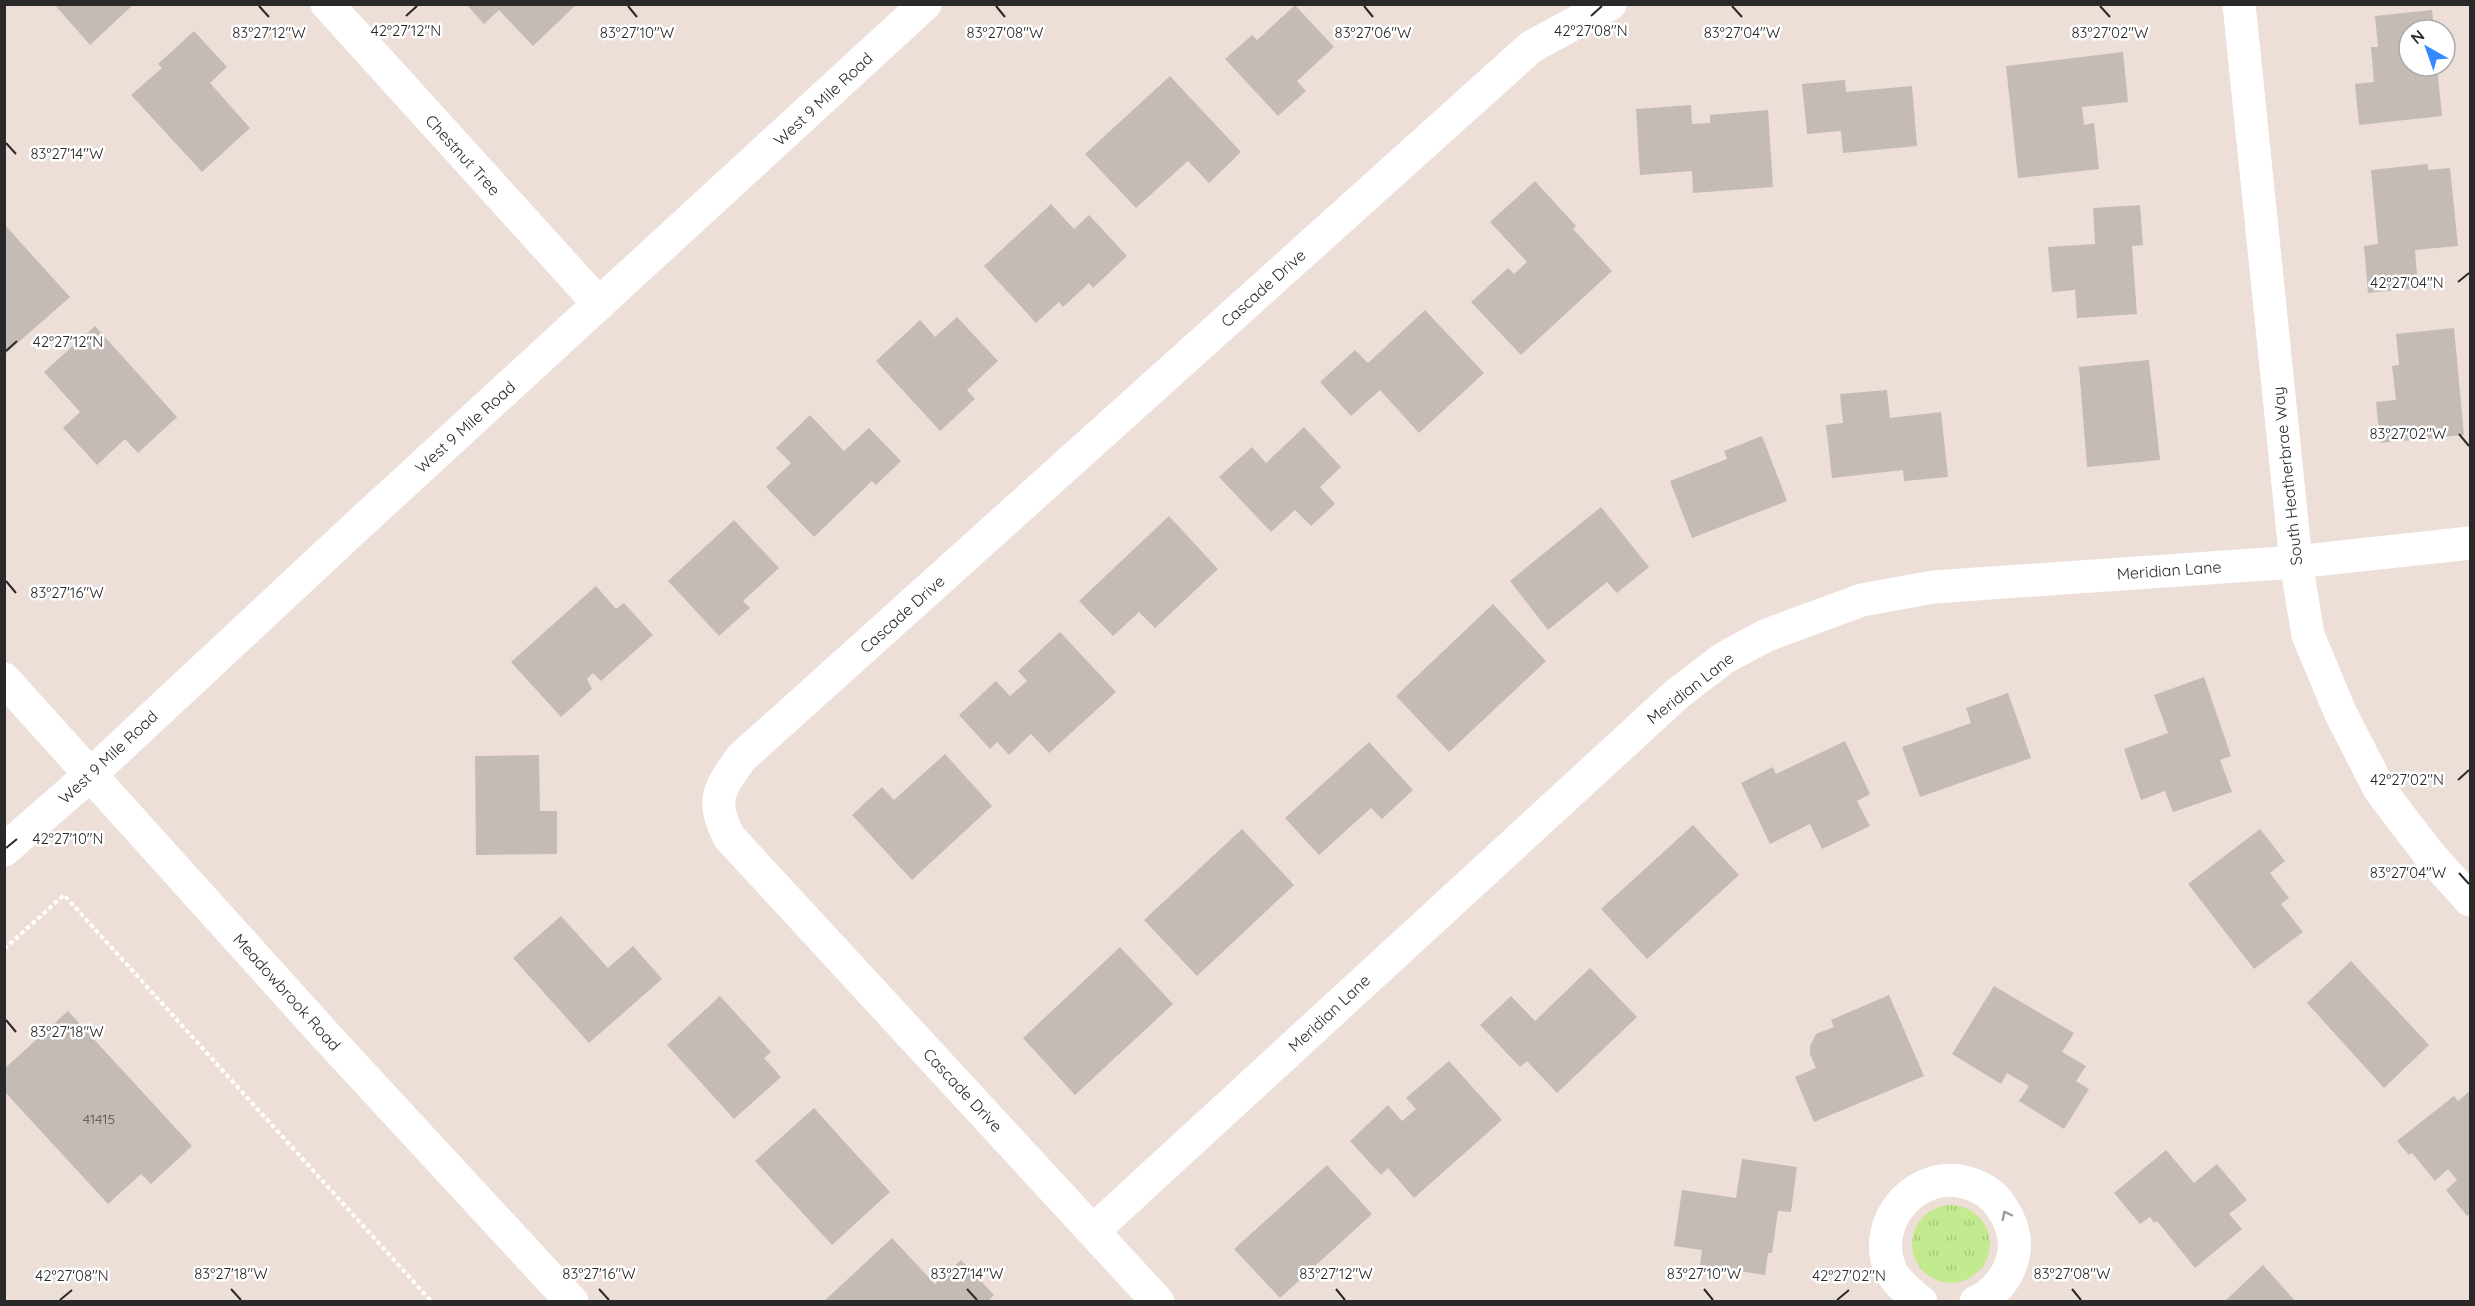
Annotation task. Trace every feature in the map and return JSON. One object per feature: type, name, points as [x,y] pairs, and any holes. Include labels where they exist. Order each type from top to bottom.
[{"type":"street","name":"Chestnut Tree","points":[[327,4],[600,304]]},
{"type":"street","name":"West 9 Mile Road","points":[[4,850],[90,775],[925,4]]},
{"type":"street","name":"Cascade Drive","points":[[1158,1302],[729,837],[720,820],[717,800],[727,778],[741,758],[1531,47],[1610,4]]},
{"type":"street","name":"South Heatherbrae Way","points":[[2239,4],[2296,562],[2308,635],[2340,712],[2380,790],[2428,853],[2470,900]]},
{"type":"street","name":"Meridian Lane","points":[[1093,1231],[1677,694],[1724,658],[1767,635],[1862,600],[1933,587],[2296,562],[2470,543]]},
{"type":"street","name":"Meadowbrook Road","points":[[4,679],[572,1302]]},
{"type":"street","points":[[1921,1302],[1904,1289],[1892,1272],[1887,1253],[1887,1232],[1893,1213],[1906,1197],[1923,1185],[1943,1180],[1964,1181],[1983,1188],[1997,1200],[2008,1216],[2014,1234],[2014,1253],[1996,1297]]},
{"type":"path","points":[[4,949],[64,895],[432,1302]]},
{"type":"green space","points":[[1943,1205],[1959,1205],[1973,1211],[1984,1222],[1990,1236],[1990,1252],[1984,1266],[1973,1277],[1959,1283],[1943,1283],[1929,1277],[1918,1266],[1912,1252],[1912,1236],[1918,1222],[1929,1211]]},
{"type":"building","points":[[54,4],[134,4],[90,45]]},
{"type":"building","points":[[466,4],[577,4],[533,46],[499,10],[484,24]]},
{"type":"building","points":[[1295,5],[1334,47],[1297,81],[1306,91],[1278,116],[1225,59],[1252,35],[1257,40]]},
{"type":"building","points":[[2432,10],[2433,18],[2397,18],[2397,78],[2438,78],[2442,116],[2359,125],[2355,84],[2374,82],[2371,47],[2378,47],[2375,16]]},
{"type":"building","points":[[194,31],[227,67],[210,83],[250,128],[202,172],[131,95],[162,68],[158,64]]},
{"type":"building","points":[[2123,52],[2128,102],[2082,107],[2084,125],[2094,123],[2099,169],[2018,178],[2006,66]]},
{"type":"building","points":[[1170,76],[1241,152],[1209,183],[1188,161],[1136,208],[1085,154]]},
{"type":"building","points":[[1845,80],[1846,92],[1912,86],[1917,146],[1843,153],[1841,131],[1807,134],[1802,84]]},
{"type":"building","points":[[1691,105],[1692,124],[1710,123],[1710,115],[1768,110],[1773,187],[1693,193],[1692,171],[1640,175],[1636,109]]},
{"type":"building","points":[[2428,164],[2428,170],[2450,168],[2458,246],[2415,250],[2418,288],[2368,293],[2364,246],[2378,244],[2371,170]]},
{"type":"building","points":[[1535,181],[1576,226],[1573,229],[1612,271],[1521,355],[1471,302],[1508,268],[1514,274],[1527,262],[1490,222]]},
{"type":"building","points":[[1051,204],[1074,229],[1089,215],[1127,256],[1093,288],[1089,283],[1063,307],[1059,302],[1036,323],[984,266]]},
{"type":"building","points":[[2140,205],[2143,245],[2132,246],[2137,314],[2077,318],[2075,290],[2052,292],[2048,247],[2095,244],[2093,208]]},
{"type":"building","points":[[4,224],[70,297],[4,355]]},
{"type":"building","points":[[1425,310],[1484,373],[1419,433],[1380,390],[1351,416],[1320,382],[1355,350],[1368,363]]},
{"type":"building","points":[[957,317],[998,361],[967,390],[975,399],[940,431],[876,361],[920,320],[935,337]]},
{"type":"building","points":[[95,326],[177,417],[138,453],[125,439],[97,465],[63,428],[80,412],[44,372]]},
{"type":"building","points":[[2454,328],[2464,435],[2380,443],[2376,402],[2396,400],[2392,366],[2399,365],[2396,334]]},
{"type":"building","points":[[2149,360],[2160,460],[2087,467],[2079,367]]},
{"type":"building","points":[[1887,390],[1890,418],[1941,412],[1948,477],[1904,481],[1903,470],[1832,478],[1826,425],[1843,423],[1840,394]]},
{"type":"building","points":[[810,415],[844,451],[869,428],[901,461],[876,485],[872,481],[814,537],[766,487],[791,463],[776,448]]},
{"type":"building","points":[[1304,427],[1341,467],[1320,487],[1335,504],[1311,526],[1295,510],[1271,532],[1219,477],[1252,447],[1266,463]]},
{"type":"building","points":[[1762,436],[1787,501],[1692,538],[1670,481],[1727,459],[1724,451]]},
{"type":"building","points":[[1601,507],[1649,567],[1617,593],[1607,582],[1548,630],[1510,581]]},
{"type":"building","points":[[1169,516],[1218,569],[1155,628],[1139,612],[1113,636],[1079,601]]},
{"type":"building","points":[[734,520],[779,568],[743,601],[750,608],[719,636],[668,581]]},
{"type":"building","points":[[596,586],[616,609],[624,603],[653,635],[601,681],[593,673],[587,679],[592,689],[561,717],[511,662]]},
{"type":"building","points":[[1493,604],[1546,661],[1449,752],[1396,696]]},
{"type":"building","points":[[1060,632],[1116,692],[1049,753],[1031,734],[1009,755],[997,742],[990,749],[959,715],[996,681],[1010,696],[1027,681],[1018,671]]},
{"type":"building","points":[[2204,677],[2231,756],[2220,760],[2232,792],[2173,812],[2165,791],[2141,800],[2124,749],[2168,733],[2154,695]]},
{"type":"building","points":[[2008,693],[2031,758],[1920,797],[1902,747],[1971,723],[1966,708]]},
{"type":"building","points":[[1845,741],[1870,794],[1857,801],[1870,826],[1822,849],[1810,824],[1770,844],[1741,783],[1773,767],[1776,774]]},
{"type":"building","points":[[1369,742],[1413,790],[1382,819],[1371,808],[1319,855],[1285,818]]},
{"type":"building","points":[[945,754],[992,806],[912,880],[852,815],[882,787],[894,800]]},
{"type":"building","points":[[539,755],[540,811],[557,811],[557,854],[476,855],[475,756]]},
{"type":"building","points":[[1693,825],[1739,875],[1647,959],[1601,909]]},
{"type":"building","points":[[1242,829],[1294,885],[1197,976],[1144,920]]},
{"type":"building","points":[[2260,829],[2285,861],[2270,873],[2289,898],[2281,904],[2303,932],[2254,969],[2188,884]]},
{"type":"building","points":[[561,916],[608,968],[633,946],[662,979],[589,1043],[513,958]]},
{"type":"building","points":[[1120,947],[1173,1004],[1075,1095],[1023,1038]]},
{"type":"building","points":[[2351,961],[2429,1045],[2384,1088],[2307,1003]]},
{"type":"building","points":[[1590,968],[1637,1017],[1557,1093],[1527,1061],[1520,1067],[1480,1025],[1511,996],[1535,1021]]},
{"type":"building","points":[[1994,986],[2074,1033],[2062,1052],[2086,1066],[2076,1081],[2089,1089],[2064,1129],[2019,1101],[2029,1086],[2007,1073],[2001,1084],[1952,1054]]},
{"type":"building","points":[[1889,995],[1924,1076],[1814,1122],[1795,1077],[1816,1068],[1810,1054],[1810,1046],[1816,1034],[1834,1027],[1831,1020]]},
{"type":"building","points":[[720,996],[771,1052],[764,1058],[781,1077],[734,1119],[667,1045]]},
{"type":"building","points":[[68,1011],[192,1146],[151,1184],[141,1174],[108,1204],[4,1091],[4,1069]]},
{"type":"building","points":[[1449,1061],[1502,1120],[1414,1198],[1388,1168],[1381,1175],[1350,1141],[1388,1105],[1402,1121],[1416,1109],[1406,1098]]},
{"type":"building","points":[[2470,1091],[2470,1213],[2467,1216],[2446,1190],[2457,1180],[2448,1169],[2435,1181],[2412,1153],[2409,1155],[2397,1141],[2454,1096],[2458,1101]]},
{"type":"building","points":[[814,1108],[890,1192],[832,1245],[755,1161]]},
{"type":"building","points":[[2166,1150],[2194,1183],[2217,1164],[2247,1200],[2229,1214],[2242,1229],[2195,1268],[2157,1221],[2154,1223],[2150,1217],[2140,1224],[2114,1193]]},
{"type":"building","points":[[1742,1159],[1797,1167],[1791,1212],[1778,1211],[1772,1253],[1768,1253],[1765,1275],[1700,1265],[1702,1250],[1674,1246],[1682,1190],[1736,1198]]},
{"type":"building","points":[[1327,1165],[1372,1214],[1280,1298],[1234,1249]]},
{"type":"building","points":[[892,1238],[935,1284],[961,1260],[994,1295],[987,1302],[823,1302]]},
{"type":"building","points":[[2263,1265],[2296,1302],[2224,1302]]}]
